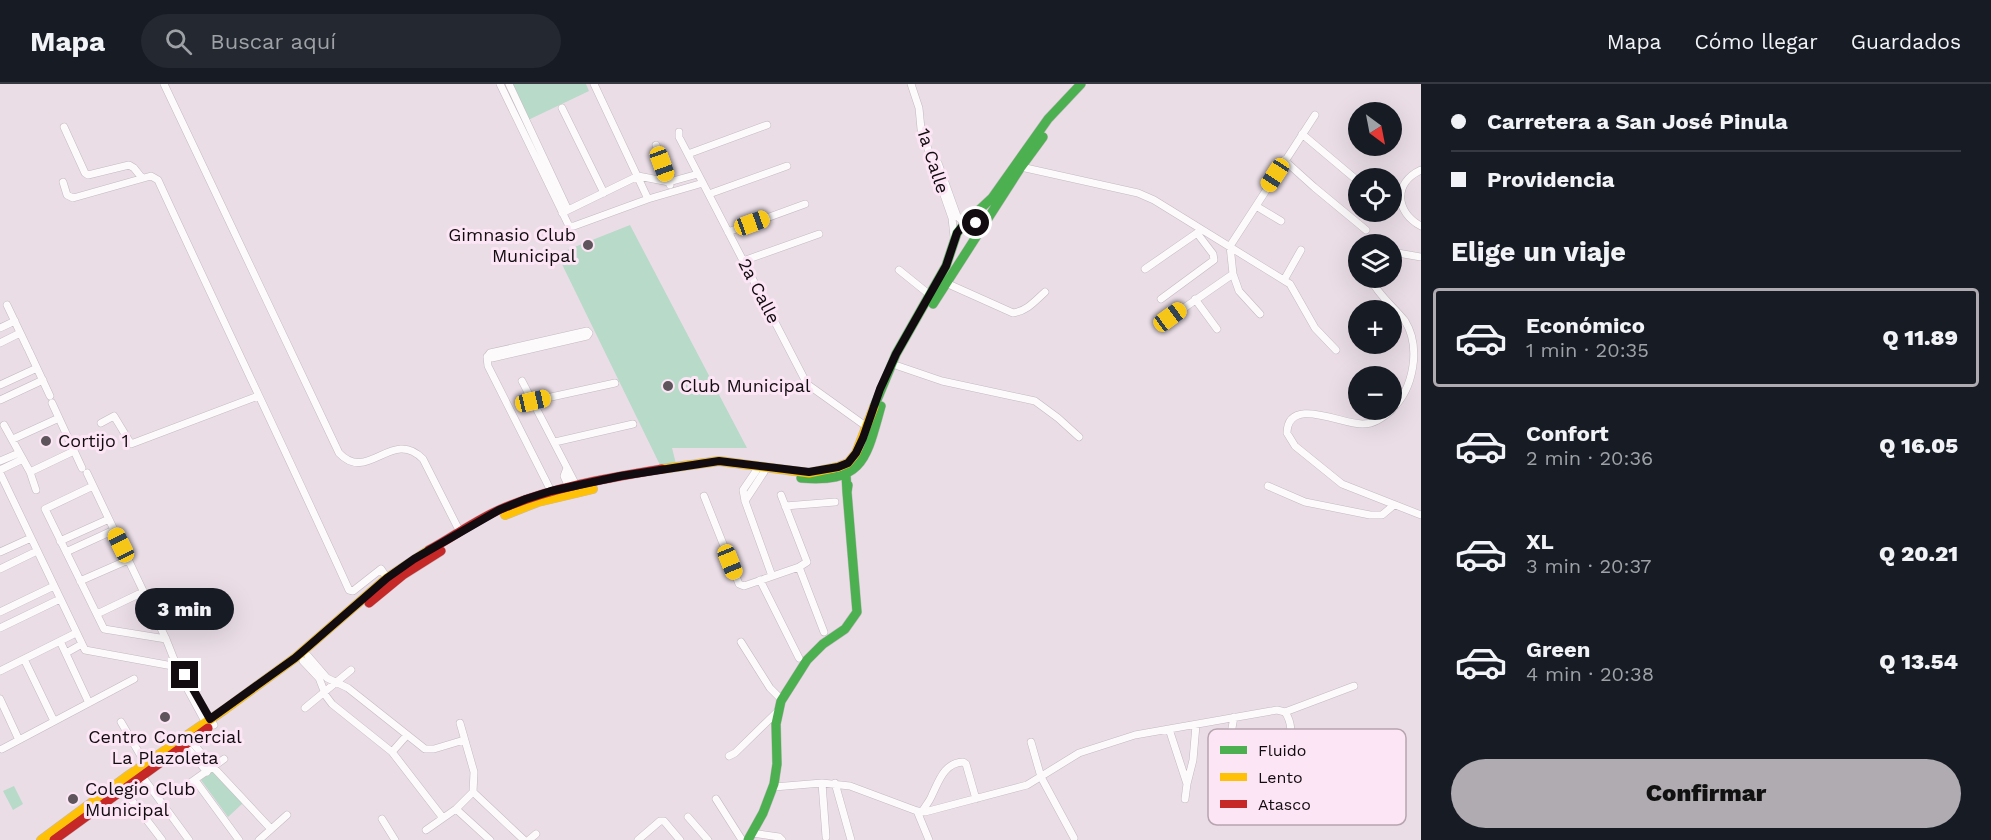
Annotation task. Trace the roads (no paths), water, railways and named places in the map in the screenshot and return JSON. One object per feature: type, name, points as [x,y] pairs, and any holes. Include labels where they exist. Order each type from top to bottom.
[{"type":"main road","points":[[847,491],[850,478],[869,446],[871,423],[880,389],[896,354],[946,266],[954,239],[965,223],[998,190],[1044,124],[1081,84]]},
{"type":"main road","points":[[54,840],[188,743],[209,723],[295,658],[387,578],[414,559],[499,510],[571,482],[719,461],[809,472],[848,463],[856,453],[898,366],[946,283],[1056,117],[1087,84]]},
{"type":"main road","points":[[1021,167],[1020,163],[1044,129],[1044,124]]},
{"type":"main road","points":[[965,223],[976,223],[980,232]]},
{"type":"main road","points":[[954,239],[960,248],[969,249]]},
{"type":"main road","points":[[750,837],[774,787],[777,762],[776,713],[782,700],[795,677],[813,653],[827,640],[850,625],[856,615],[857,602],[846,475],[864,446],[863,438]]},
{"type":"main road","points":[[41,840],[145,763],[305,658],[403,575],[499,517],[538,502],[620,482],[721,467],[809,479],[830,479],[846,475],[858,467]]},
{"type":"main road","points":[[830,479],[840,483],[847,491]]},
{"type":"street","points":[[164,84],[339,453],[352,462],[360,463],[398,448],[416,452],[423,459],[460,532]]},
{"type":"street","points":[[500,84],[522,122],[565,211],[567,224],[573,226],[648,199],[703,183]]},
{"type":"street","points":[[509,84],[522,122]]},
{"type":"street","points":[[594,84],[648,199]]},
{"type":"street","name":"1a Calle","points":[[911,84],[919,108],[921,129],[952,218],[954,239]]},
{"type":"street","points":[[562,108],[604,194]]},
{"type":"street","points":[[1260,314],[1239,291],[1233,273],[1230,246],[1315,115]]},
{"type":"street","points":[[688,154],[767,125]]},
{"type":"street","points":[[64,127],[88,176],[129,165],[142,178]]},
{"type":"street","name":"2a Calle","points":[[679,132],[679,137],[698,174],[712,193],[747,260],[807,384],[871,423]]},
{"type":"street","points":[[1302,134],[1348,173]]},
{"type":"street","points":[[656,145],[672,192]]},
{"type":"street","name":"1a Calle","points":[[936,157],[957,216],[965,223]]},
{"type":"street","points":[[1284,160],[1366,230]]},
{"type":"street","points":[[712,193],[787,166]]},
{"type":"street","points":[[1021,167],[1138,193],[1154,200],[1293,287],[1316,328],[1336,350]]},
{"type":"street","points":[[1421,170],[1406,181],[1400,191],[1400,196],[1406,212],[1421,226]]},
{"type":"street","points":[[565,211],[638,176],[669,182],[698,174]]},
{"type":"street","points":[[63,182],[67,195],[73,198],[151,176],[158,180],[258,396],[278,433],[349,590],[353,591],[381,569],[387,578]]},
{"type":"street","points":[[731,231],[805,204]]},
{"type":"street","points":[[1256,206],[1281,221]]},
{"type":"street","points":[[1145,269],[1194,233],[1198,233],[1211,251],[1214,260],[1161,299]]},
{"type":"street","points":[[747,260],[819,234]]},
{"type":"street","points":[[1211,251],[1219,240]]},
{"type":"street","points":[[1284,280],[1301,250]]},
{"type":"street","points":[[1402,254],[1421,257]]},
{"type":"street","points":[[898,270],[930,295]]},
{"type":"street","points":[[1170,317],[1233,273]]},
{"type":"street","points":[[946,283],[1013,313],[1025,309],[1045,292]]},
{"type":"street","points":[[1376,288],[1405,321],[1413,339],[1416,354],[1410,383],[1402,398]]},
{"type":"street","points":[[1195,299],[1217,329]]},
{"type":"street","points":[[7,305],[178,667],[192,687],[209,723]]},
{"type":"street","points":[[0,328],[15,321]]},
{"type":"street","points":[[0,343],[20,333]]},
{"type":"street","points":[[551,491],[488,366],[487,357],[492,358],[555,341]]},
{"type":"street","points":[[898,366],[942,381],[1035,401],[1079,437]]},
{"type":"street","points":[[0,386],[37,368]]},
{"type":"street","points":[[0,400],[43,380]]},
{"type":"street","points":[[522,381],[555,442],[571,482]]},
{"type":"street","points":[[533,401],[615,383]]},
{"type":"street","points":[[101,423],[114,416],[131,444],[258,396]]},
{"type":"street","points":[[1378,420],[1360,425],[1318,415],[1301,414],[1290,422],[1287,433],[1295,446],[1332,478],[1421,515]]},
{"type":"street","points":[[13,439],[59,418]]},
{"type":"street","points":[[555,442],[633,424]]},
{"type":"street","points":[[4,425],[30,472],[36,490]]},
{"type":"street","points":[[112,430],[120,425]]},
{"type":"street","points":[[30,472],[74,451]]},
{"type":"street","points":[[0,462],[21,456]]},
{"type":"street","points":[[21,456],[0,471],[82,644],[88,651],[178,667]]},
{"type":"street","points":[[760,471],[743,490],[772,576]]},
{"type":"street","points":[[93,486],[45,509],[60,541],[104,629],[166,639]]},
{"type":"street","points":[[1268,486],[1305,502],[1370,515],[1382,515],[1394,505]]},
{"type":"street","points":[[704,496],[739,584],[744,586],[799,567],[807,562],[781,495]]},
{"type":"street","points":[[785,506],[835,502]]},
{"type":"street","points":[[60,541],[109,519]]},
{"type":"street","points":[[66,552],[114,530]]},
{"type":"street","points":[[0,552],[31,538]]},
{"type":"street","points":[[8,548],[15,562]]},
{"type":"street","points":[[0,569],[37,552]]},
{"type":"street","points":[[80,581],[128,560]]},
{"type":"street","points":[[799,567],[824,632]]},
{"type":"street","points":[[760,580],[799,658]]},
{"type":"street","points":[[0,612],[54,586]]},
{"type":"street","points":[[97,614],[143,592]]},
{"type":"street","points":[[31,597],[37,610]]},
{"type":"street","points":[[0,628],[60,599]]},
{"type":"street","points":[[0,671],[76,633]]},
{"type":"street","points":[[60,641],[89,703]]},
{"type":"street","points":[[741,642],[770,688],[782,700]]},
{"type":"street","points":[[66,653],[82,644]]},
{"type":"street","points":[[305,658],[327,678],[348,688],[421,746],[429,750],[464,740]]},
{"type":"street","points":[[305,658],[319,678],[328,700],[392,752],[442,818]]},
{"type":"street","points":[[24,659],[54,721]]},
{"type":"street","points":[[305,708],[351,670]]},
{"type":"street","points":[[2,749],[134,680]]},
{"type":"street","points":[[774,787],[835,783],[850,786],[919,811],[1027,785],[1079,753],[1135,735],[1234,717],[1277,711],[1286,712],[1353,686]]},
{"type":"street","points":[[0,699],[19,740]]},
{"type":"street","points":[[1286,712],[1292,729]]},
{"type":"street","points":[[729,756],[735,753],[776,713]]},
{"type":"street","points":[[1232,729],[1234,717]]},
{"type":"street","points":[[121,722],[145,763]]},
{"type":"street","points":[[426,830],[456,809],[473,792],[475,777],[460,723]]},
{"type":"street","points":[[1185,799],[1193,760],[1196,724]]},
{"type":"street","points":[[1169,729],[1187,784]]},
{"type":"street","points":[[392,752],[407,735]]},
{"type":"street","points":[[1031,742],[1041,777],[1074,838]]},
{"type":"street","points":[[188,743],[210,769],[272,829]]},
{"type":"street","points":[[180,790],[224,759]]},
{"type":"street","points":[[919,811],[932,797],[946,769],[957,762],[966,764],[976,799]]},
{"type":"street","points":[[142,776],[189,840]]},
{"type":"street","points":[[195,780],[239,840]]},
{"type":"street","points":[[822,783],[826,837]]},
{"type":"street","points":[[835,783],[851,840]]},
{"type":"street","points":[[123,789],[162,840]]},
{"type":"street","points":[[473,792],[524,840]]},
{"type":"street","points":[[716,799],[742,840]]},
{"type":"street","points":[[456,809],[490,840]]},
{"type":"street","points":[[919,811],[929,840]]},
{"type":"street","points":[[259,840],[287,814]]},
{"type":"street","points":[[688,817],[708,840]]},
{"type":"street","points":[[382,819],[395,840]]},
{"type":"street","points":[[638,840],[660,820],[675,838]]},
{"type":"street","points":[[529,840],[536,834]]},
{"type":"street","points":[[750,837],[779,837],[782,840]]},
{"type":"place","name":"Gimnasio Club Municipal","points":[[588,245]]},
{"type":"place","name":"Club Municipal","points":[[668,386]]},
{"type":"place","name":"Cortijo 1","points":[[46,441]]},
{"type":"place","name":"Centro Comercial La Plazoleta","points":[[165,717]]},
{"type":"place","name":"Colegio Club Municipal","points":[[73,799]]}]
